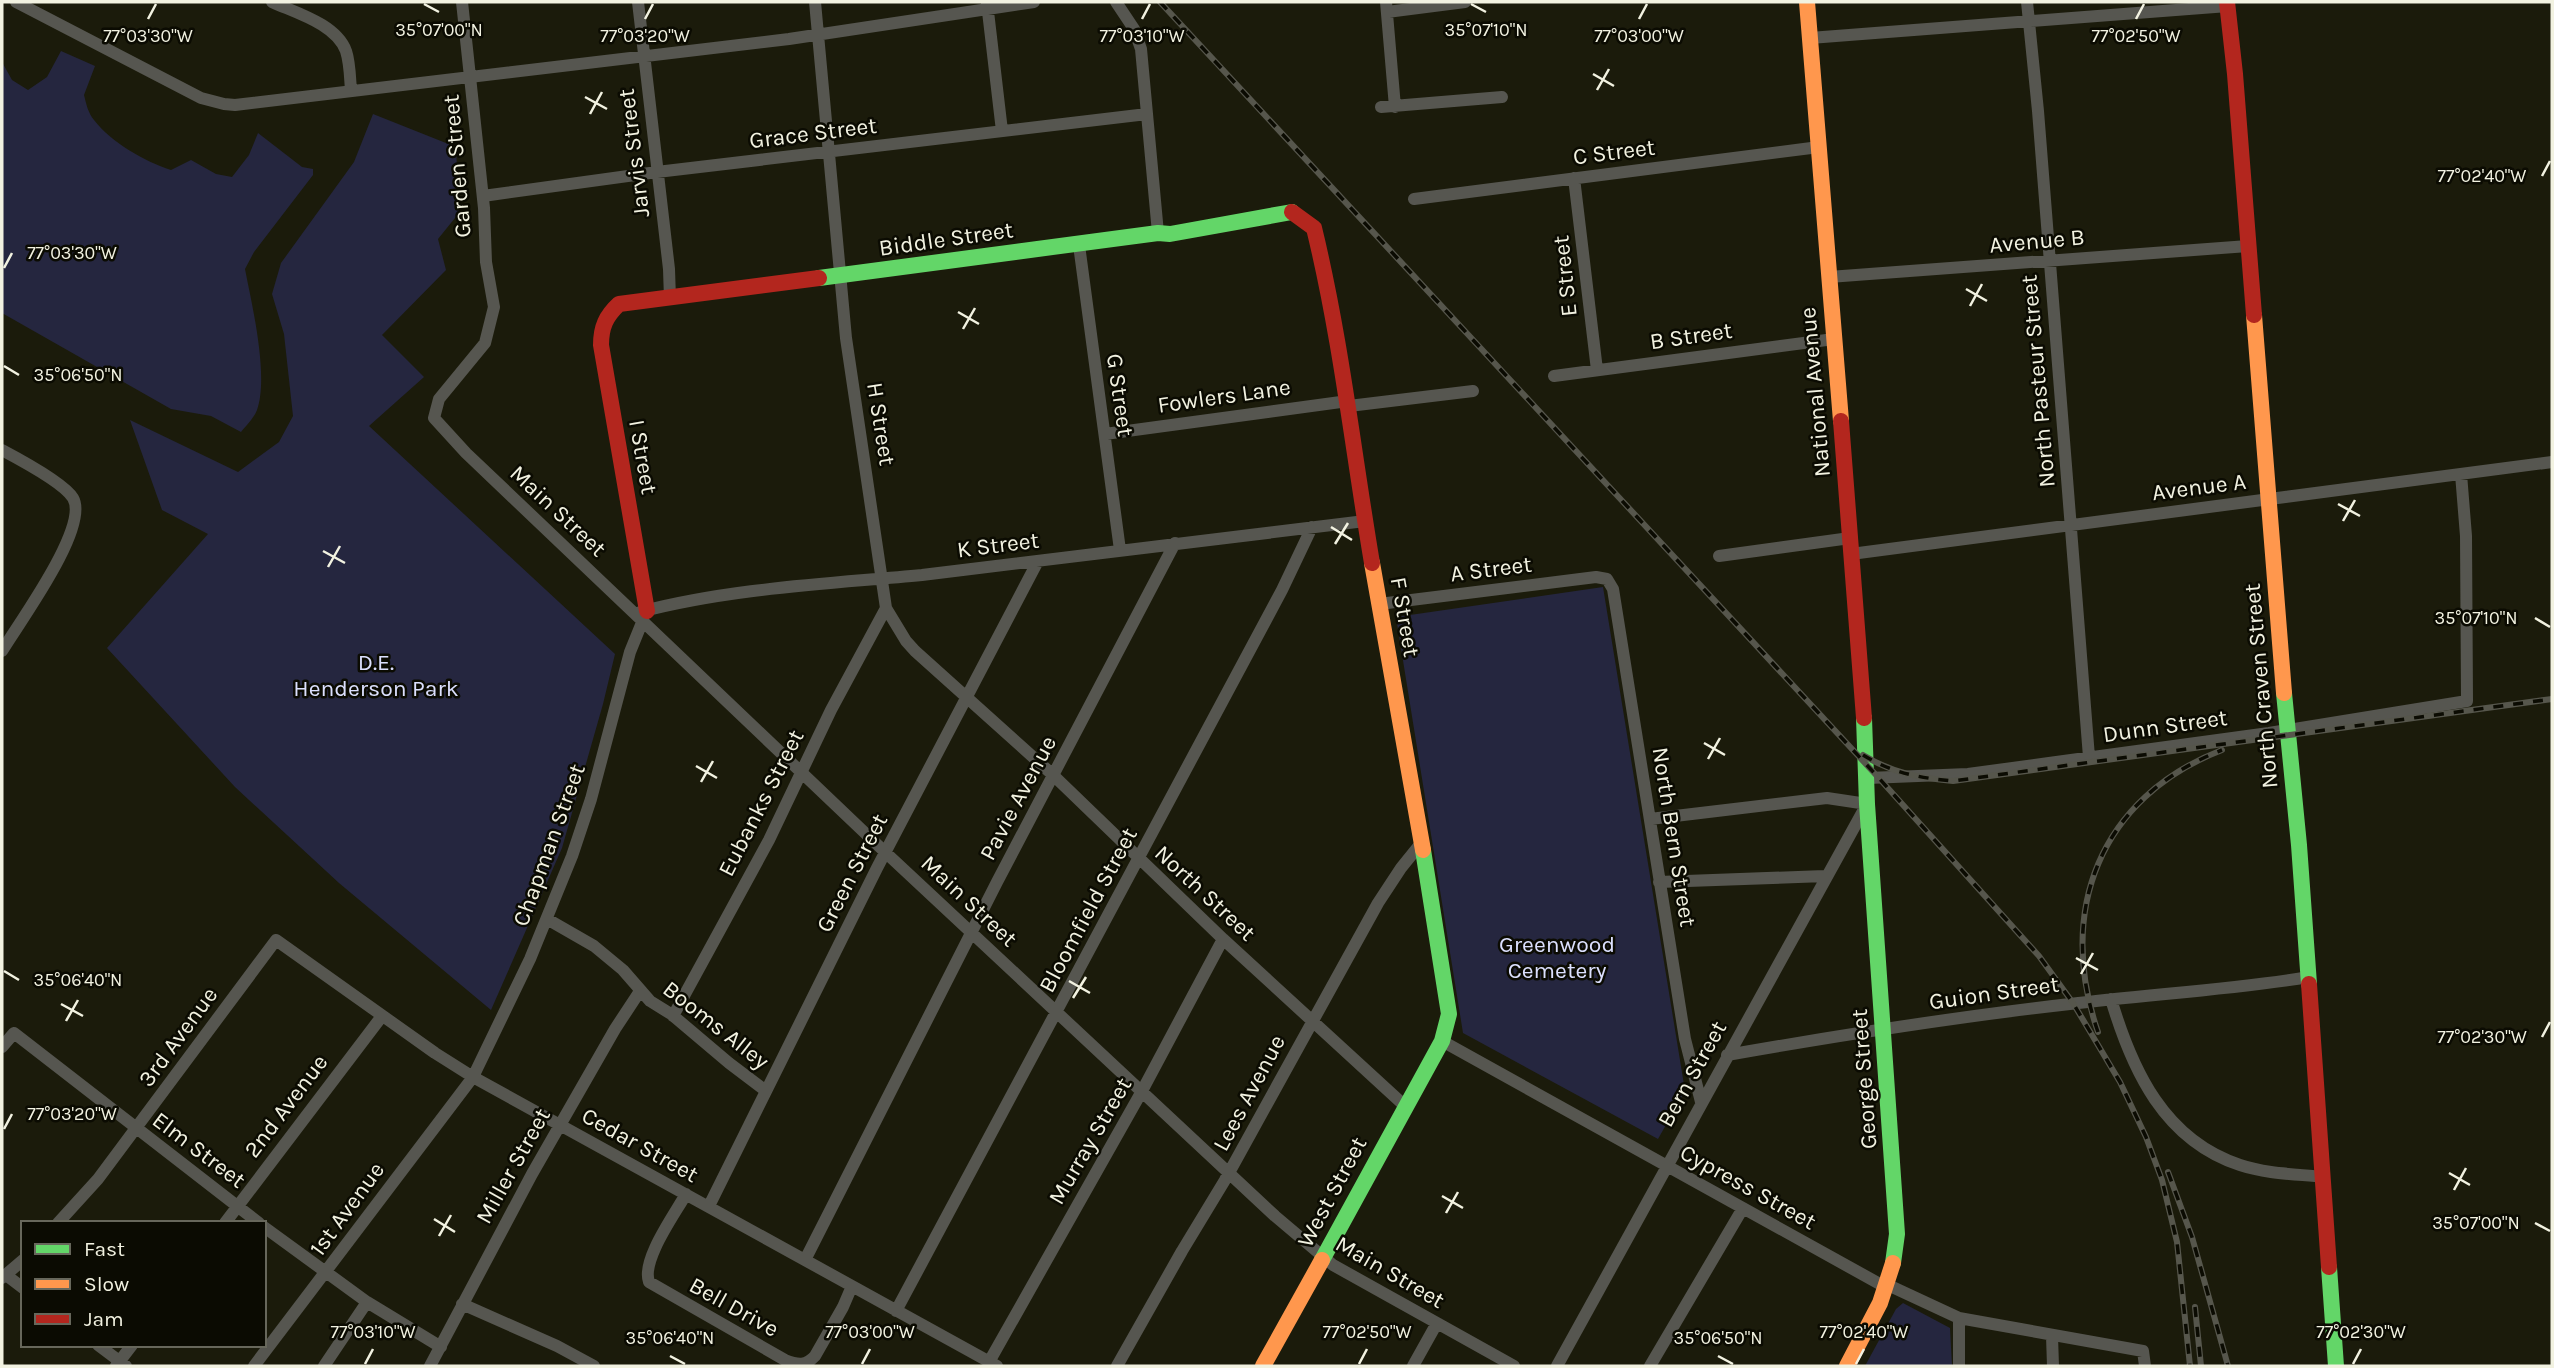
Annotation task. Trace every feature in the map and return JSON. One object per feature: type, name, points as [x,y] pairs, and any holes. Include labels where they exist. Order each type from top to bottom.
[{"type":"street","points":[[16,2],[212,102],[235,104],[470,78],[819,34],[988,5],[1034,2]]},
{"type":"street","points":[[272,2],[324,27],[340,40],[347,57],[351,91]]},
{"type":"street","name":"Garden Street","points":[[434,418],[439,399],[485,343],[494,307],[486,262],[483,197],[462,2]]},
{"type":"street","name":"Jarvis Street","points":[[638,2],[669,269],[670,299]]},
{"type":"street","name":"H Street","points":[[816,2],[846,338],[881,578]]},
{"type":"street","points":[[1116,2],[1138,39],[1143,60],[1158,233]]},
{"type":"street","points":[[1395,107],[1387,7],[1465,2]]},
{"type":"street","name":"National Avenue","points":[[1807,2],[1863,687],[1865,764],[1868,778]]},
{"type":"street","name":"North Pasteur Street","points":[[2027,2],[2089,757]]},
{"type":"street","points":[[1810,38],[2228,4]]},
{"type":"street","name":"North Craven Street","points":[[2228,4],[2309,977],[2336,1366]]},
{"type":"street","points":[[988,5],[1002,131]]},
{"type":"street","points":[[1381,107],[1502,97]]},
{"type":"street","name":"Grace Street","points":[[483,197],[657,172],[1147,114]]},
{"type":"street","name":"C Street","points":[[1414,199],[1819,147]]},
{"type":"street","name":"E Street","points":[[1574,178],[1597,370]]},
{"type":"street","name":"Biddle Street","points":[[608,313],[619,304],[1158,233],[1170,234],[1292,212]]},
{"type":"street","name":"F Street","points":[[1292,212],[1314,228],[1319,241],[1349,403],[1365,520],[1422,842],[1449,1014],[1442,1041]]},
{"type":"street","name":"G Street","points":[[1079,245],[1120,550]]},
{"type":"street","name":"Avenue B","points":[[1829,277],[2248,246]]},
{"type":"street","name":"I Street","points":[[608,313],[601,329],[601,345],[642,615]]},
{"type":"street","name":"B Street","points":[[1554,376],[1834,339]]},
{"type":"street","points":[[1349,403],[1473,391]]},
{"type":"street","name":"Fowlers Lane","points":[[1105,434],[1349,403]]},
{"type":"street","name":"Main Street","points":[[434,418],[466,453],[642,615],[885,852],[1229,1174],[1323,1258],[1362,1283],[1514,1366]]},
{"type":"street","points":[[2,450],[56,483],[74,499],[76,509],[68,544],[2,651]]},
{"type":"street","name":"Avenue A","points":[[1851,546],[2070,525],[2552,462]]},
{"type":"street","name":"Dunn Street","points":[[1868,778],[1968,774],[2467,701],[2466,536],[2461,474]]},
{"type":"street","name":"K Street","points":[[642,615],[690,600],[1038,561],[1365,520]]},
{"type":"street","name":"Bloomfield Street","points":[[897,1311],[1282,590],[1312,527]]},
{"type":"street","name":"Pavie Avenue","points":[[805,1260],[1175,543]]},
{"type":"street","points":[[1719,556],[1851,546]]},
{"type":"street","name":"Green Street","points":[[709,1206],[885,852],[1038,561]]},
{"type":"street","name":"A Street","points":[[1380,604],[1596,577],[1607,579]]},
{"type":"street","name":"North Street","points":[[881,578],[886,608],[906,641],[1053,775],[1223,939],[1405,1106]]},
{"type":"street","name":"North Bern Street","points":[[1607,579],[1613,589],[1685,1039],[1701,1102]]},
{"type":"street","name":"Eubanks Street","points":[[673,1016],[769,840],[831,710],[886,608]]},
{"type":"street","name":"Chapman Street","points":[[473,1077],[547,919],[591,799],[629,652],[642,615]]},
{"type":"street","name":"George Street","points":[[1847,1366],[1888,1287],[1896,1253],[1897,1234],[1867,804],[1868,778]]},
{"type":"street","points":[[1650,819],[1828,798],[1867,804]]},
{"type":"street","name":"Bern Street","points":[[1557,1366],[1867,804]]},
{"type":"street","name":"Lees Avenue","points":[[1117,1366],[1229,1174],[1378,903],[1422,842]]},
{"type":"street","points":[[1659,882],[1825,876]]},
{"type":"street","name":"Booms Alley","points":[[547,919],[594,946],[623,970],[650,1001],[673,1016],[766,1091]]},
{"type":"street","name":"Murray Street","points":[[986,1363],[1142,1091],[1223,939]]},
{"type":"street","name":"Cedar Street","points":[[276,940],[473,1077],[709,1206],[986,1363]]},
{"type":"street","name":"3rd Avenue","points":[[60,1221],[98,1179],[276,940]]},
{"type":"street","name":"Guion Street","points":[[1727,1055],[1884,1028],[2309,977]]},
{"type":"street","name":"Miller Street","points":[[430,1366],[560,1125],[640,991]]},
{"type":"street","points":[[2111,999],[2134,1060],[2155,1101],[2176,1127],[2210,1151],[2241,1166],[2324,1177]]},
{"type":"street","name":"2nd Avenue","points":[[226,1221],[382,1016]]},
{"type":"street","name":"Elm Street","points":[[2,1046],[14,1033],[256,1221]]},
{"type":"street","name":"West Street","points":[[1263,1366],[1442,1041]]},
{"type":"street","name":"Cypress Street","points":[[1442,1041],[1888,1287],[1959,1318],[2143,1351],[2145,1366]]},
{"type":"street","name":"1st Avenue","points":[[254,1366],[473,1077]]},
{"type":"street","name":"Bell Drive","points":[[686,1194],[648,1263],[649,1282],[785,1360],[802,1364],[810,1362],[816,1356],[852,1286]]},
{"type":"street","points":[[1650,1366],[1743,1208]]},
{"type":"street","points":[[266,1229],[367,1302],[441,1347]]},
{"type":"street","points":[[21,1262],[4,1276],[21,1287]]},
{"type":"street","points":[[324,1366],[367,1302]]},
{"type":"street","points":[[462,1304],[557,1346],[594,1366]]},
{"type":"street","points":[[1959,1318],[1959,1366]]},
{"type":"street","points":[[1413,1366],[1437,1323]]},
{"type":"street","points":[[2052,1336],[2053,1366]]},
{"type":"street","points":[[100,1347],[120,1365],[131,1347]]},
{"type":"green space","points":[[61,51],[95,66],[84,95],[94,120],[119,144],[150,162],[171,170],[191,160],[216,174],[232,177],[249,155],[258,133],[302,167],[313,169],[313,175],[254,252],[245,269],[258,340],[261,379],[257,410],[241,432],[211,416],[171,409],[2,313],[2,62],[12,80],[28,90],[47,77]]},
{"type":"green space","name":"D.E. Henderson Park","points":[[373,114],[456,147],[459,213],[438,239],[446,270],[382,335],[424,377],[369,426],[615,654],[562,848],[491,1010],[339,883],[235,787],[107,648],[208,534],[162,510],[130,420],[238,472],[279,442],[293,416],[284,334],[272,294],[281,263],[354,162]]},
{"type":"green space","name":"Greenwood Cemetery","points":[[1603,587],[1685,1091],[1658,1139],[1463,1033],[1396,617]]},
{"type":"green space","points":[[1903,1303],[1950,1328],[1952,1366],[1865,1366],[1896,1309]]},
{"type":"railway","points":[[1160,2],[1877,776],[2039,956],[2073,1003],[2120,1082],[2146,1137],[2162,1180],[2177,1242],[2190,1366]]},
{"type":"railway","points":[[1863,755],[1907,774],[1953,781],[2552,699]]},
{"type":"railway","points":[[2098,1032],[2086,987],[2082,944],[2087,902],[2099,863],[2118,828],[2145,797],[2180,771],[2222,750]]},
{"type":"railway","points":[[2168,1172],[2192,1237],[2228,1366]]},
{"type":"railway","points":[[2195,1307],[2201,1366]]},
{"type":"traffic: fast","points":[[819,278],[1158,233],[1170,234],[1292,212]]},
{"type":"traffic: fast","points":[[2284,693],[2309,984]]},
{"type":"traffic: fast","points":[[1864,718],[1867,804],[1897,1234],[1893,1263]]},
{"type":"traffic: fast","points":[[1322,1260],[1442,1041],[1449,1014],[1423,850]]},
{"type":"traffic: fast","points":[[2329,1267],[2336,1366]]},
{"type":"traffic: slow","points":[[1807,2],[1841,421]]},
{"type":"traffic: slow","points":[[2254,315],[2284,693]]},
{"type":"traffic: slow","points":[[1372,563],[1423,850]]},
{"type":"traffic: slow","points":[[1263,1366],[1322,1260]]},
{"type":"traffic: slow","points":[[1847,1366],[1880,1303],[1893,1263]]},
{"type":"traffic: jam","points":[[2227,2],[2254,315]]},
{"type":"traffic: jam","points":[[1292,212],[1314,228],[1339,353],[1372,563]]},
{"type":"traffic: jam","points":[[647,611],[601,345],[605,322],[619,304],[819,278]]},
{"type":"traffic: jam","points":[[1841,421],[1864,718]]},
{"type":"traffic: jam","points":[[2309,984],[2329,1267]]}]
